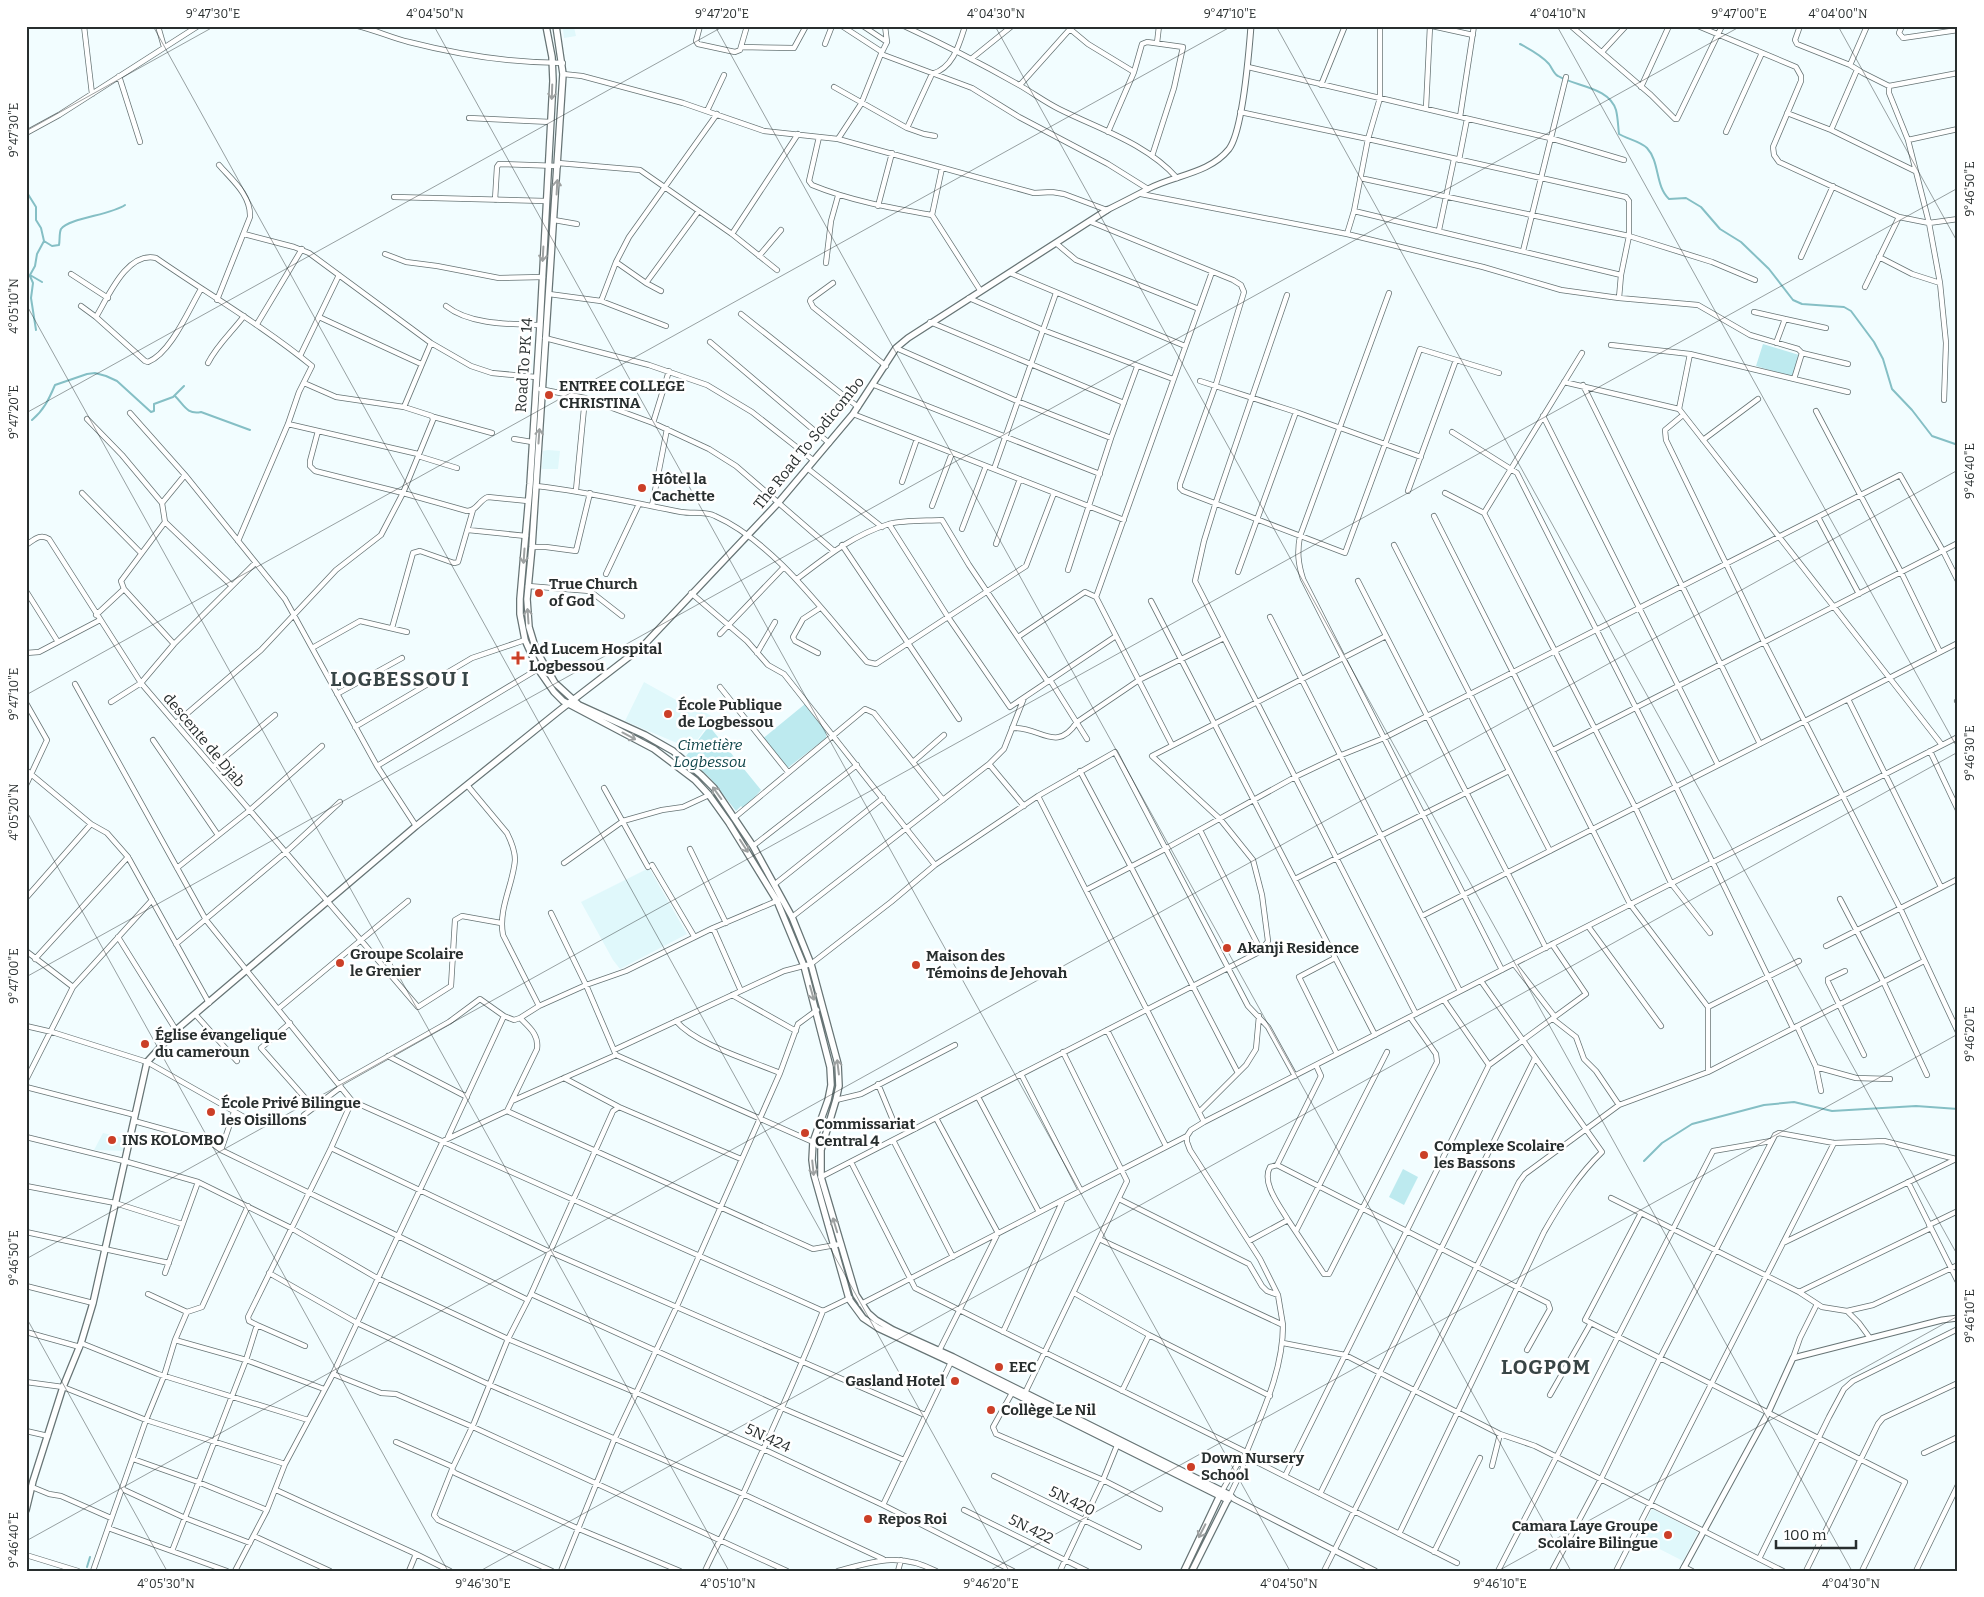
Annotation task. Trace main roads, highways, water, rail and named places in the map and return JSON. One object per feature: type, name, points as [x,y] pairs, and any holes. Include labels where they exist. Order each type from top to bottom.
[{"type":"main road","name":"Road To PK 14","points":[[546,26],[552,63],[551,122],[536,377],[539,389],[536,486],[527,615],[531,638],[559,693]]},
{"type":"main road","name":"Road To PK 14","points":[[556,26],[563,74],[558,165],[545,338],[532,442],[520,614],[525,640],[538,669],[559,693]]},
{"type":"main road","name":"The Road To Sodicombo","points":[[26,1510],[63,1387],[81,1345],[93,1303],[148,1062],[176,1030],[416,826],[643,646],[691,593],[749,535],[854,414],[874,386],[896,348],[930,322],[1091,222],[1107,210]]},
{"type":"main road","points":[[559,693],[570,702],[654,749],[681,768],[709,795],[792,917],[811,964],[838,1064],[839,1086],[822,1146],[820,1160],[821,1177],[856,1295],[861,1304],[876,1320],[1230,1498],[1192,1571]]},
{"type":"main road","points":[[570,702],[645,735],[673,750],[687,761],[714,788],[753,846],[775,884],[804,966],[827,1050],[831,1077],[828,1100],[813,1142],[814,1175],[848,1299],[862,1318],[878,1328],[1012,1392],[1024,1395]]},
{"type":"main road","points":[[1184,1571],[1221,1494]]},
{"type":"waterway","points":[[1520,44],[1543,58],[1558,76],[1591,88],[1607,97],[1616,110],[1619,134],[1647,148],[1654,160],[1661,188],[1669,199],[1686,198],[1701,207],[1720,229],[1741,242],[1769,269],[1793,300],[1802,304],[1844,307],[1851,311],[1874,342],[1883,359],[1892,389],[1912,410],[1932,436],[1958,445]]},
{"type":"waterway","points":[[26,191],[36,207],[36,220],[41,228],[44,241],[52,246],[59,245],[60,231],[65,225],[125,205]]},
{"type":"waterway","points":[[42,282],[30,275],[35,266],[37,254],[44,241]]},
{"type":"waterway","points":[[26,275],[30,276],[33,283],[31,298],[36,330]]},
{"type":"waterway","points":[[32,420],[46,404],[55,385],[87,374],[95,373],[117,381],[151,412],[154,411],[154,404],[173,397],[184,386]]},
{"type":"waterway","points":[[175,396],[189,411],[201,412],[250,430]]},
{"type":"waterway","points":[[1644,1161],[1662,1143],[1692,1124],[1764,1105],[1794,1102],[1832,1111],[1916,1106],[1958,1109]]},
{"type":"waterway","points":[[87,1567],[90,1557]]},
{"type":"place","name":"ENTREE COLLEGE CHRISTINA","points":[[549,395]]},
{"type":"place","name":"Hôtel la Cachette","points":[[642,488]]},
{"type":"place","name":"True Church of God","points":[[539,593]]},
{"type":"place","name":"Ad Lucem Hospital Logbessou","points":[[518,658]]},
{"type":"place","name":"École Publique de Logbessou","points":[[668,714]]},
{"type":"place","name":"Akanji Residence","points":[[1227,948]]},
{"type":"place","name":"Groupe Scolaire le Grenier","points":[[340,963]]},
{"type":"place","name":"Maison des Témoins de Jehovah","points":[[916,965]]},
{"type":"place","name":"Église évangelique du cameroun","points":[[145,1044]]},
{"type":"place","name":"École Privé Bilingue les Oisillons","points":[[211,1112]]},
{"type":"place","name":"Commissariat Central 4","points":[[805,1133]]},
{"type":"place","name":"INS KOLOMBO","points":[[112,1140]]},
{"type":"place","name":"Complexe Scolaire les Bassons","points":[[1424,1155]]},
{"type":"place","name":"EEC","points":[[999,1367]]},
{"type":"place","name":"Gasland Hotel","points":[[955,1381]]},
{"type":"place","name":"Collège Le Nil","points":[[991,1410]]},
{"type":"place","name":"Down Nursery School","points":[[1191,1467]]},
{"type":"place","name":"Repos Roi","points":[[868,1519]]},
{"type":"place","name":"Camara Laye Groupe Scolaire Bilingue","points":[[1668,1535]]},
{"type":"district","name":"LOGBESSOU I","points":[[400,679]]},
{"type":"district","name":"LOGPOM","points":[[1546,1367]]},
{"type":"park label","name":"Cimetière Logbessou","points":[[710,754]]}]
